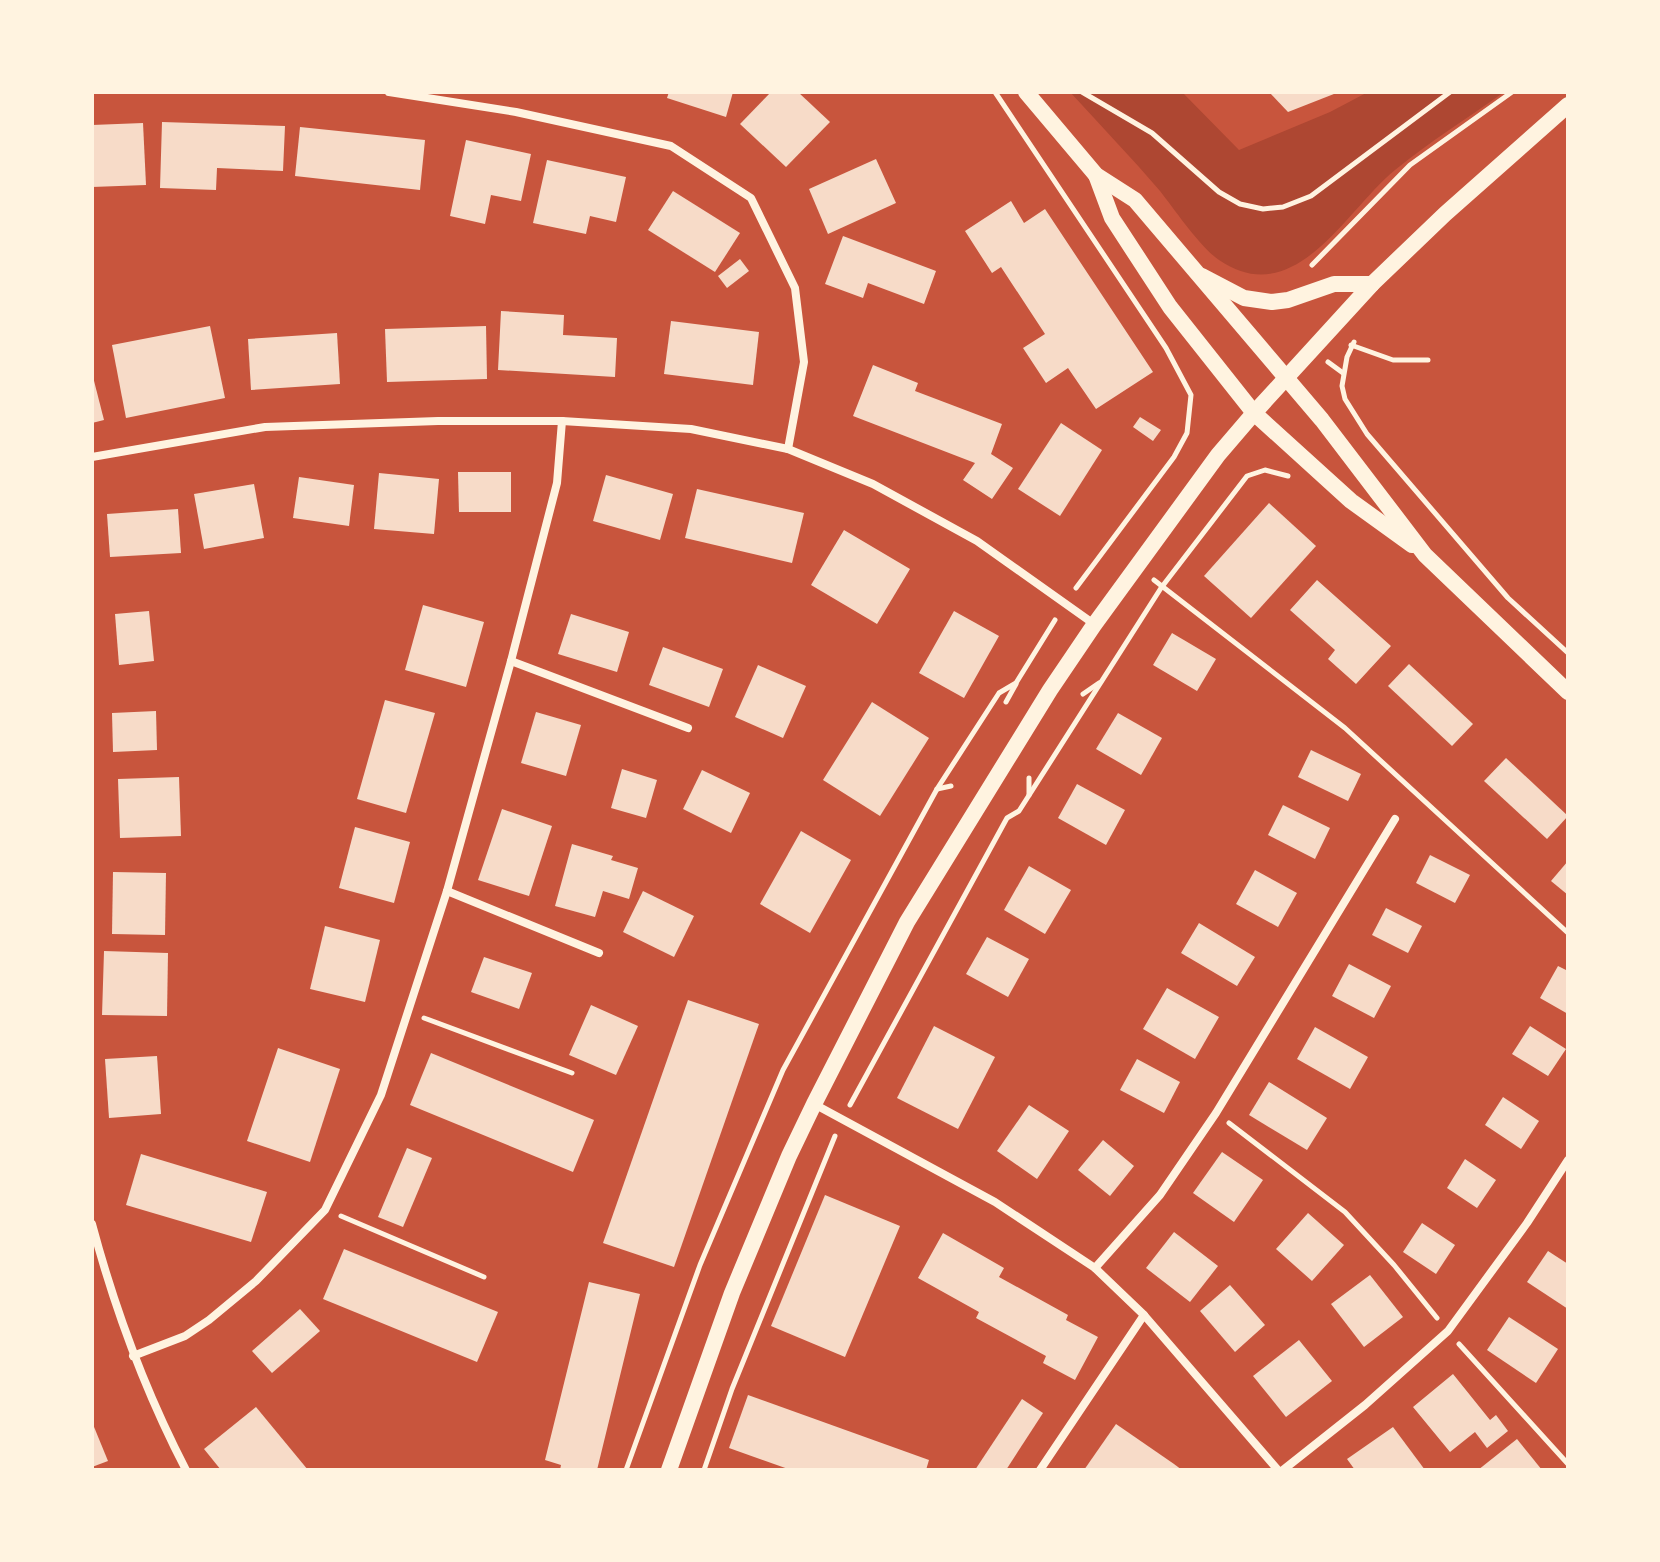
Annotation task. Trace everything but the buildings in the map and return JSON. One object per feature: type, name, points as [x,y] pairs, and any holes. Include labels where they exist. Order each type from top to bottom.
[{"type":"main road","points":[[1026,92],[1096,175],[1135,200],[1287,378],[1425,555]]},
{"type":"main road","points":[[669,1470],[732,1293],[814,1104],[907,922],[1050,690],[1218,455],[1254,413],[1372,284],[1445,214],[1568,105]]},
{"type":"main road","points":[[1096,175],[1112,218],[1162,294],[1254,413],[1351,501],[1425,555],[1568,692]]},
{"type":"main road","points":[[1194,272],[1244,298],[1272,302],[1288,300],[1334,284],[1372,284]]},
{"type":"street","points":[[389,92],[516,112],[671,146],[751,198],[795,288],[804,362],[788,449]]},
{"type":"street","points":[[92,457],[265,427],[438,421],[562,421],[691,429],[788,449],[873,484],[977,541],[1094,625]]},
{"type":"street","points":[[133,1356],[185,1336],[209,1320],[256,1281],[325,1210],[381,1095],[447,891],[511,661],[557,483],[562,421]]},
{"type":"street","points":[[511,661],[688,728]]},
{"type":"street","points":[[1095,1268],[1160,1195],[1216,1113],[1395,819]]},
{"type":"street","points":[[447,891],[599,953]]},
{"type":"street","points":[[814,1104],[995,1202],[1095,1268],[1144,1315],[1280,1470],[1365,1405],[1448,1331],[1527,1223],[1568,1160]]},
{"type":"street","points":[[92,1224],[133,1356],[157,1415],[186,1470]]},
{"type":"street","points":[[1040,1470],[1144,1315]]},
{"type":"path","points":[[995,92],[1166,348],[1191,395]]},
{"type":"path","points":[[1082,92],[1152,133],[1219,192],[1240,204],[1263,209],[1283,207],[1311,196],[1450,92]]},
{"type":"path","points":[[1304,270],[1314,264],[1410,165],[1512,92]]},
{"type":"path","points":[[1351,345],[1393,360],[1428,360]]},
{"type":"path","points":[[1343,373],[1345,399],[1367,434],[1508,598],[1568,653]]},
{"type":"path","points":[[704,1470],[732,1389],[842,1119],[1007,818],[1019,811],[1161,588],[1247,476],[1265,470],[1278,473]]},
{"type":"path","points":[[1139,565],[1161,588],[1345,728],[1568,933]]},
{"type":"path","points":[[1083,694],[1102,681]]},
{"type":"path","points":[[1006,702],[1016,683]]},
{"type":"path","points":[[1029,778],[1029,796]]},
{"type":"path","points":[[937,789],[951,786]]},
{"type":"path","points":[[408,1012],[572,1073]]},
{"type":"path","points":[[1216,1113],[1345,1212],[1568,1464]]},
{"type":"path","points":[[325,1210],[484,1277]]},
{"type":"shaded area","points":[[1070,92],[1182,92],[1239,150],[1330,112],[1368,92],[1504,92],[1395,170],[1317,250],[1295,265],[1272,274],[1246,273],[1212,254],[1149,178]]}]
